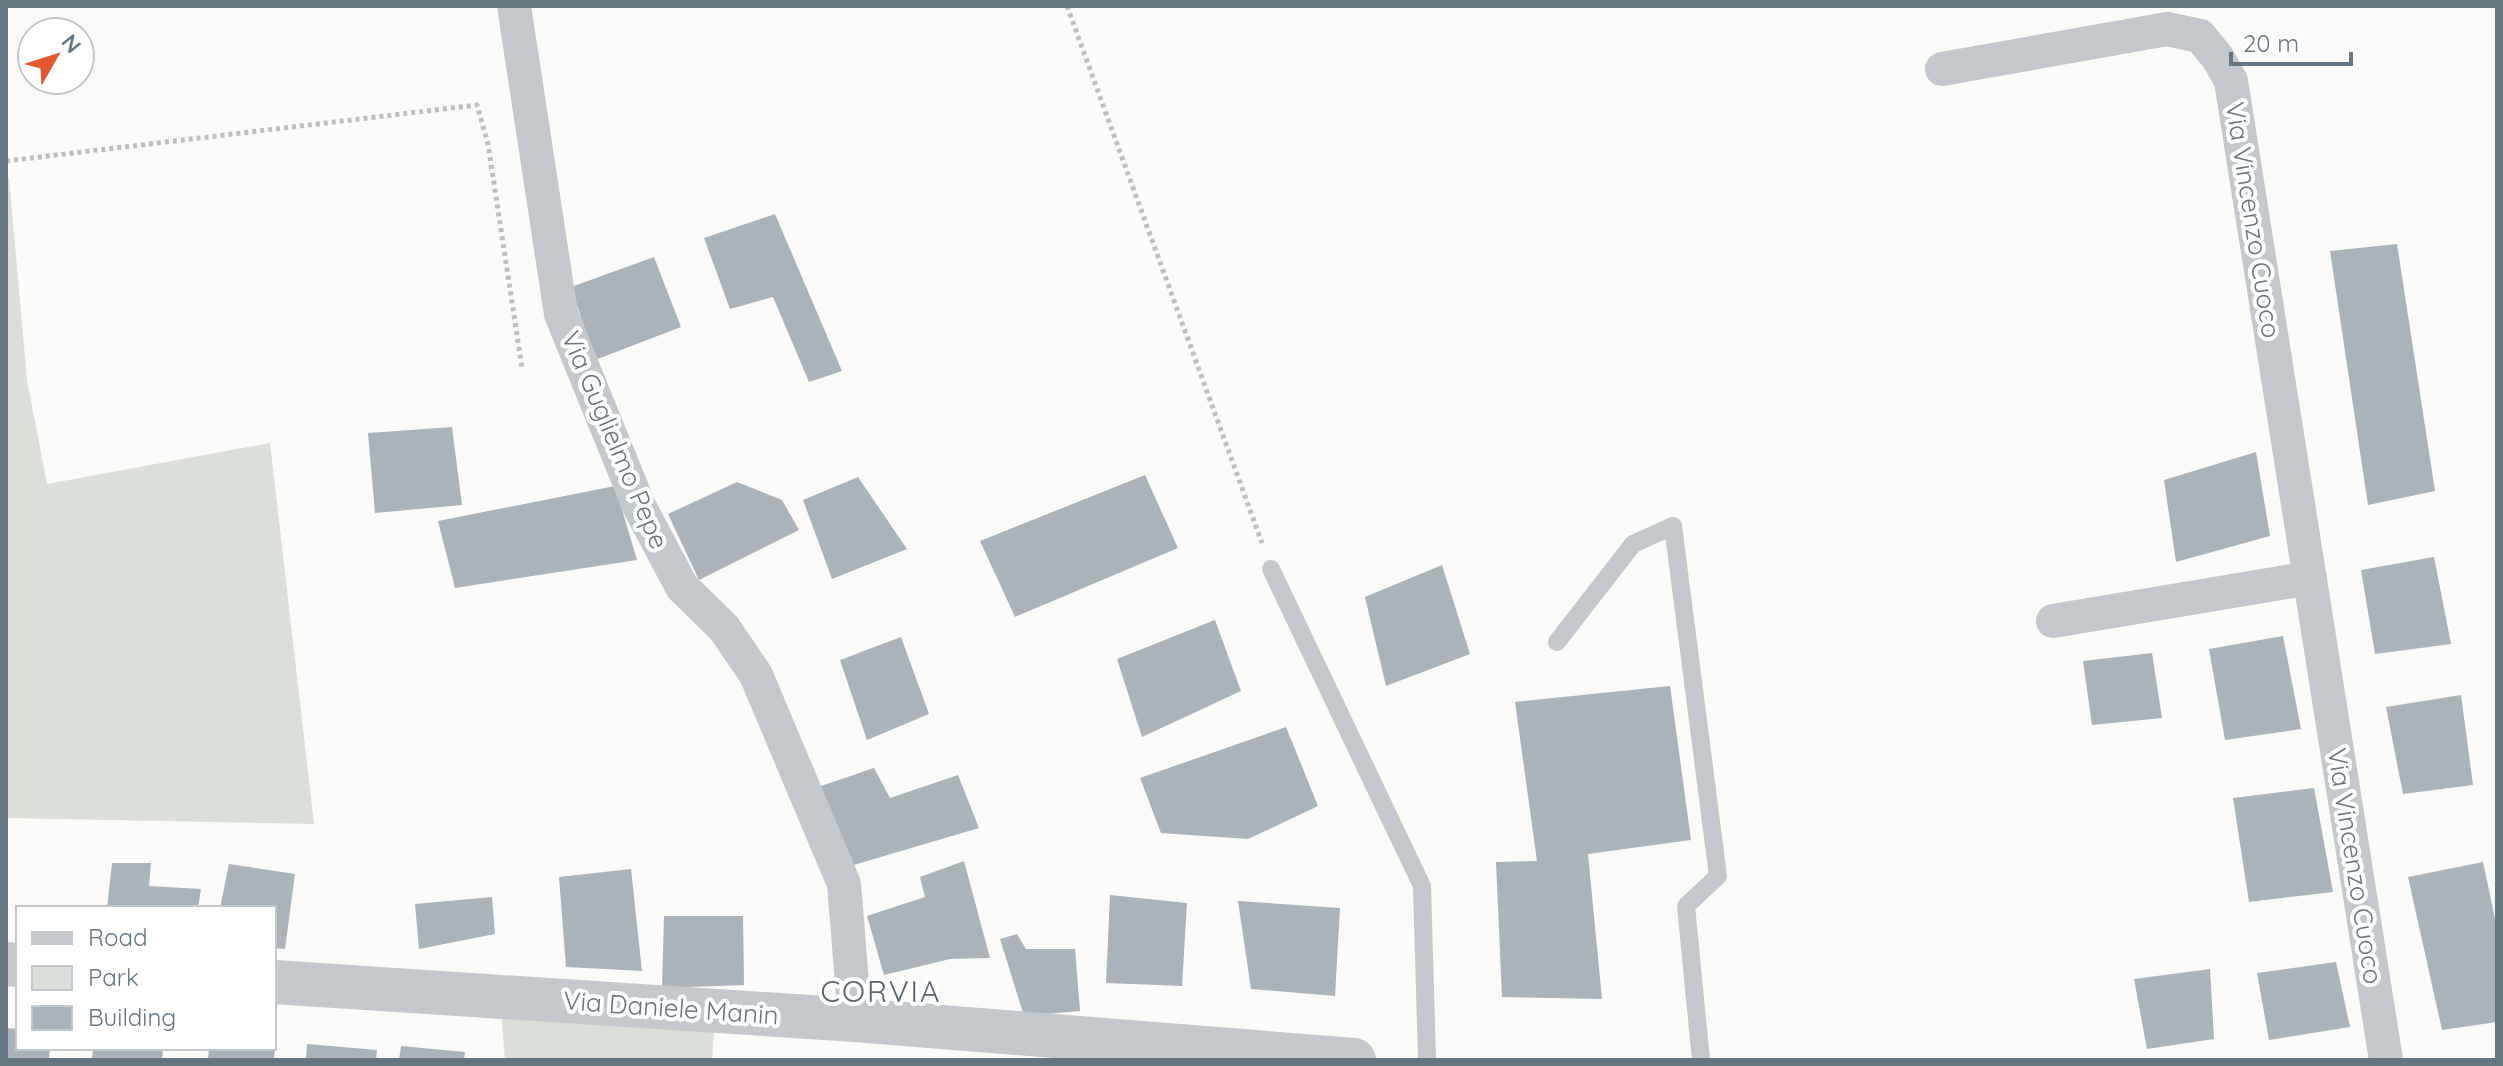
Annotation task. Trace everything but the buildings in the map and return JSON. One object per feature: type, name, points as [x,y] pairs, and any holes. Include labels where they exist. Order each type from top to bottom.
[{"type":"street","name":"Via Guglielmo Pepe","points":[[514,6],[561,314],[639,506],[682,587],[724,628],[756,675],[844,884],[855,1020]]},
{"type":"street","name":"Via Vincenzo Cuoco","points":[[1942,69],[2167,29],[2200,36],[2231,81],[2386,1060]]},
{"type":"street","points":[[2053,621],[2310,578]]},
{"type":"street","name":"Via Daniele Manin","points":[[276,982],[855,1020],[1354,1060]]},
{"type":"lane","points":[[1557,642],[1633,544],[1673,526],[1718,876],[1686,906],[1701,1060]]},
{"type":"lane","points":[[1271,569],[1422,886],[1427,1060]]},
{"type":"path","points":[[1067,6],[1271,569]]},
{"type":"path","points":[[6,161],[477,105],[488,144],[522,368]]},
{"type":"green space","points":[[9,178],[27,380],[47,484],[270,443],[314,824],[6,818],[6,179]]},
{"type":"green space","points":[[500,1000],[715,1014],[712,1060],[505,1060]]},
{"type":"district","name":"CORVIA","points":[[881,992]]}]
